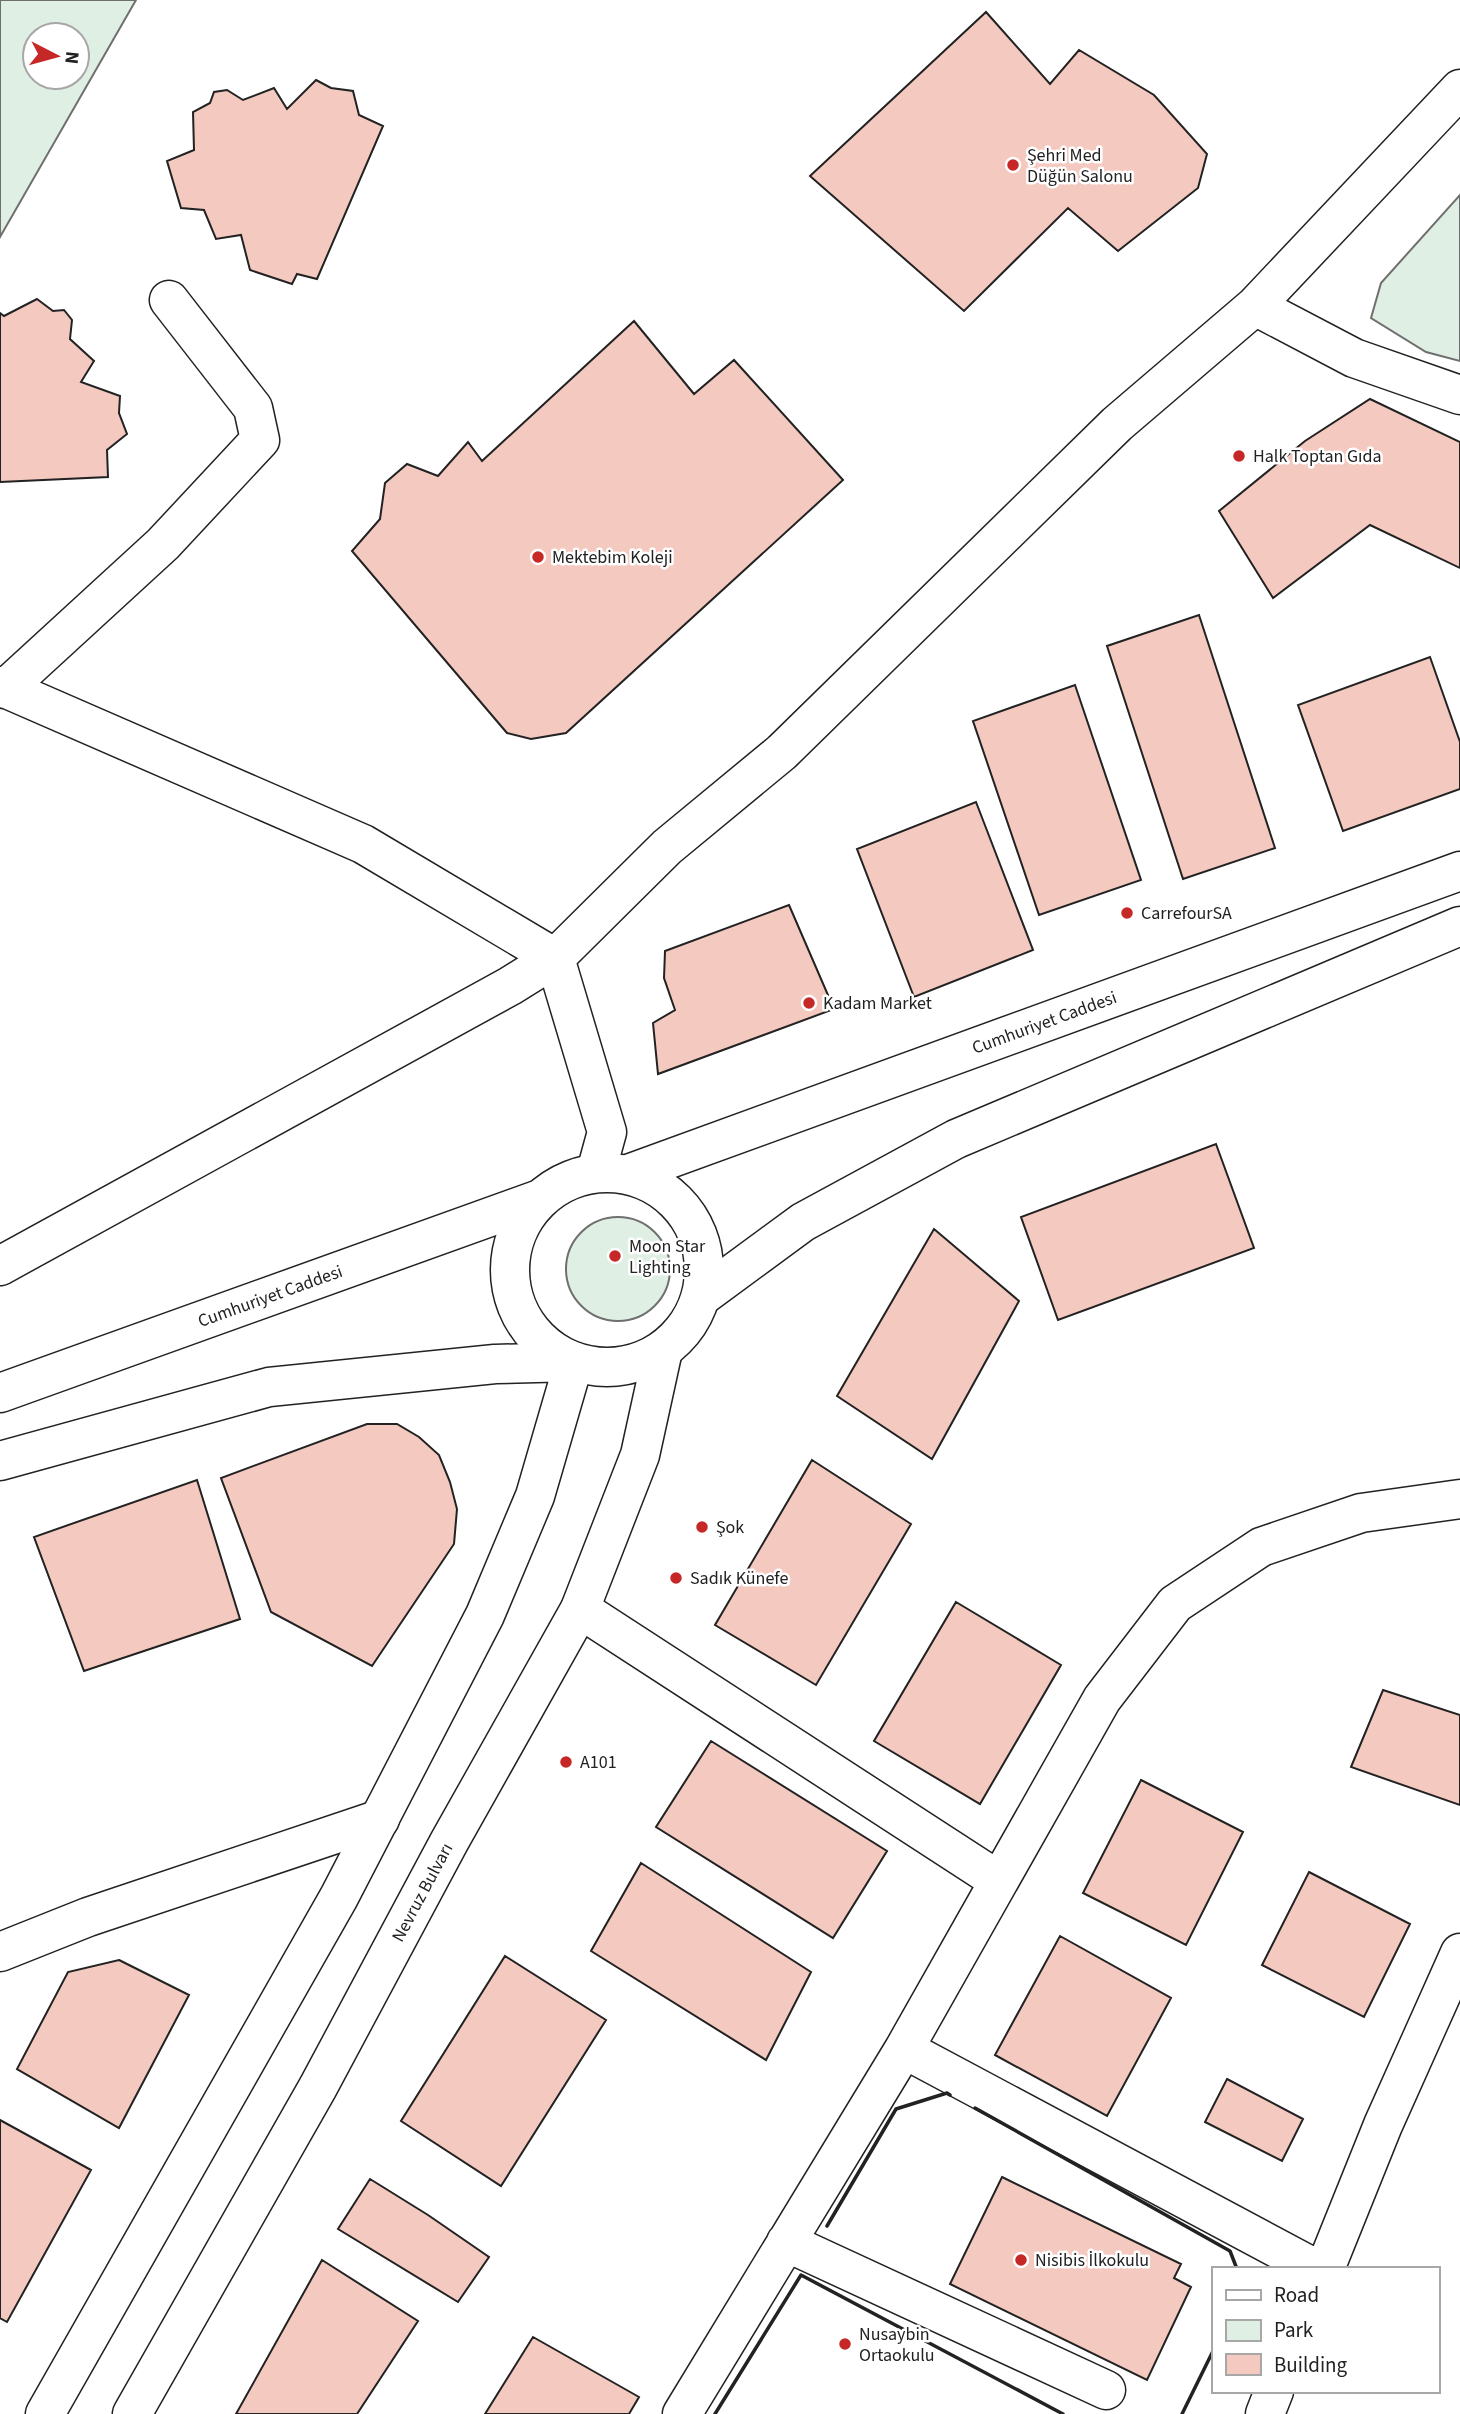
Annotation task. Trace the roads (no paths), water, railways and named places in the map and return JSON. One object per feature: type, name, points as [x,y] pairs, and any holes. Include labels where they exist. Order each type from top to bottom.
[{"type":"street","points":[[0,1266],[510,986],[555,958],[667,847],[782,752],[1117,424],[1255,306],[1460,89]]},
{"type":"street","points":[[169,300],[253,408],[260,440],[163,544],[3,687],[363,844],[555,958],[607,1132],[612,1173]]},
{"type":"street","points":[[1255,306],[1354,358],[1460,395]]},
{"type":"street","name":"Cumhuriyet Caddesi","points":[[612,1173],[1460,871]]},
{"type":"street","points":[[701,1297],[803,1222],[956,1139],[1460,926]]},
{"type":"street","points":[[0,1461],[269,1387],[495,1364],[574,1362],[604,1368],[635,1364],[663,1350],[687,1327],[701,1297],[705,1266],[698,1234],[682,1207],[657,1186],[612,1173],[566,1181],[540,1199],[520,1226],[510,1257],[511,1290],[523,1321],[545,1346],[574,1362]]},
{"type":"street","name":"Cumhuriyet Caddesi","points":[[0,1393],[540,1199]]},
{"type":"street","name":"Nevruz Bulvarı","points":[[132,2414],[318,2087],[449,1842],[580,1609],[640,1455],[663,1350]]},
{"type":"street","points":[[45,2414],[339,1896],[485,1615],[535,1496],[574,1362]]},
{"type":"street","points":[[682,2414],[904,2049],[1102,1699],[1175,1604],[1261,1547],[1362,1513],[1460,1499]]},
{"type":"street","points":[[580,1609],[999,1881]]},
{"type":"street","points":[[0,1952],[88,1917],[380,1819]]},
{"type":"street","points":[[1326,2267],[1383,2125],[1460,1953]]},
{"type":"street","points":[[904,2049],[1312,2267]]},
{"type":"street","points":[[786,2242],[1106,2390]]},
{"type":"street","points":[[1265,2414],[1273,2393]]},
{"type":"place","name":"Şehri Med Düğün Salonu","points":[[1013,165]]},
{"type":"place","name":"Halk Toptan Gıda","points":[[1239,456]]},
{"type":"place","name":"Mektebim Koleji","points":[[538,557]]},
{"type":"place","name":"CarrefourSA","points":[[1127,913]]},
{"type":"place","name":"Kadam Market","points":[[809,1003]]},
{"type":"place","name":"Moon Star Lighting","points":[[615,1256]]},
{"type":"place","name":"Şok","points":[[702,1527]]},
{"type":"place","name":"Sadık Künefe","points":[[676,1578]]},
{"type":"place","name":"A101","points":[[566,1762]]},
{"type":"place","name":"Nisibis İlkokulu","points":[[1021,2260]]},
{"type":"place","name":"Nusaybin Ortaokulu","points":[[845,2344]]}]
